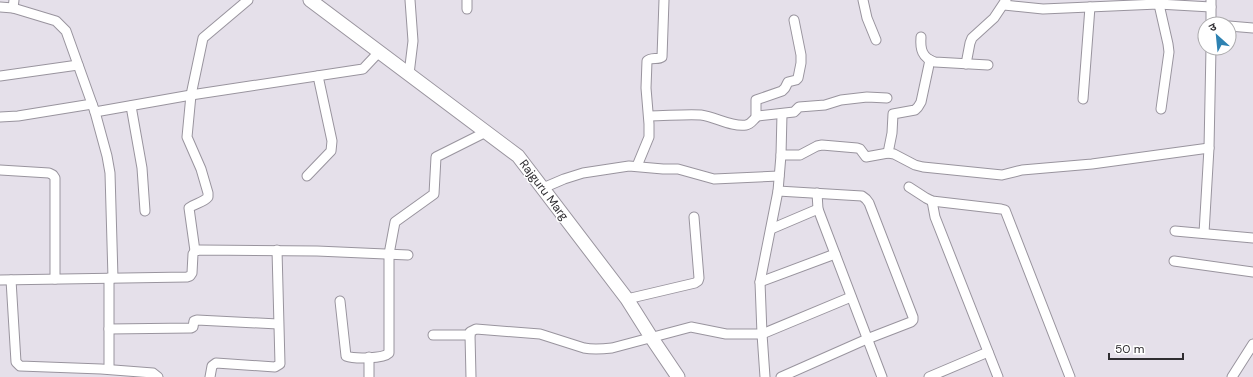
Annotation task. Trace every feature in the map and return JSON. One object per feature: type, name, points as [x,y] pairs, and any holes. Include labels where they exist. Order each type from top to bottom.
[{"type":"street","points":[[0,280],[190,276],[192,273],[193,254],[195,251],[189,208],[208,197],[208,192],[201,169],[187,137],[191,95],[203,38],[248,0]]},
{"type":"street","name":"Rajguru Marg","points":[[310,0],[518,156],[627,298],[678,377]]},
{"type":"street","points":[[409,74],[413,42],[410,0]]},
{"type":"street","points":[[637,166],[649,137],[649,116],[646,88],[647,61],[650,59],[660,59],[662,57],[664,0]]},
{"type":"street","points":[[863,0],[867,18],[876,40]]},
{"type":"street","points":[[966,64],[972,38],[994,18],[1005,2],[1043,10],[1158,2],[1211,4],[1211,16]]},
{"type":"street","points":[[1158,2],[1168,40],[1169,52],[1162,109]]},
{"type":"street","points":[[0,7],[14,4],[56,21],[66,31],[93,108],[107,156],[110,173],[111,278],[109,369]]},
{"type":"street","points":[[1083,99],[1090,7]]},
{"type":"street","points":[[649,116],[702,115],[742,125],[751,123],[756,117],[756,100],[782,91],[788,82],[798,78],[801,55],[794,20]]},
{"type":"street","points":[[1237,27],[1253,28]]},
{"type":"street","points":[[921,37],[920,46],[922,52],[930,60],[935,62],[988,65]]},
{"type":"street","points":[[0,117],[131,106],[191,95],[363,69],[379,52]]},
{"type":"street","points":[[1204,233],[1209,148],[1211,56]]},
{"type":"street","points":[[888,153],[892,133],[893,114],[915,110],[918,107],[921,102],[930,60]]},
{"type":"street","points":[[0,76],[78,65]]},
{"type":"street","points":[[307,176],[332,147],[318,76]]},
{"type":"street","points":[[756,117],[782,114],[795,111],[799,107],[825,105],[841,100],[868,97],[887,98]]},
{"type":"street","points":[[131,106],[142,168],[145,211]]},
{"type":"street","points":[[765,377],[760,282],[780,176],[782,114]]},
{"type":"street","points":[[340,301],[346,356],[385,356],[389,352],[389,254],[395,222],[434,194],[436,157],[486,132]]},
{"type":"street","points":[[781,156],[800,155],[822,145],[857,148],[860,149],[866,157],[888,153],[894,154],[915,165],[923,167],[1002,175],[1022,170],[1092,164],[1209,148]]},
{"type":"street","points":[[543,188],[583,172],[630,166],[663,170],[678,169],[714,179],[780,176]]},
{"type":"street","points":[[0,170],[49,173],[55,178],[55,279]]},
{"type":"street","points":[[909,186],[932,201],[1001,208],[1005,210],[1070,377]]},
{"type":"street","points":[[778,191],[862,196],[866,199],[913,317],[911,322],[867,339],[781,377]]},
{"type":"street","points":[[817,193],[818,209],[882,377]]},
{"type":"street","points":[[932,201],[935,217],[998,377]]},
{"type":"street","points":[[771,228],[818,209]]},
{"type":"street","points":[[627,298],[695,283],[698,281],[694,217]]},
{"type":"street","points":[[1175,231],[1253,238]]},
{"type":"street","points":[[210,377],[212,366],[216,363],[275,367],[280,364],[277,250]]},
{"type":"street","points":[[195,251],[317,250],[408,255]]},
{"type":"street","points":[[760,282],[835,254]]},
{"type":"street","points":[[1174,261],[1253,272]]},
{"type":"street","points":[[11,280],[17,365],[24,367],[109,369],[153,374],[158,377]]},
{"type":"street","points":[[471,377],[470,332],[476,329],[533,333],[584,348],[612,348],[691,327],[726,334],[762,334],[851,297]]},
{"type":"street","points":[[109,329],[190,328],[193,327],[194,321],[197,320],[278,324]]},
{"type":"street","points":[[433,335],[470,335]]},
{"type":"street","points":[[1235,376],[1253,344]]},
{"type":"street","points":[[929,377],[988,352]]},
{"type":"street","points":[[369,357],[369,377]]}]
